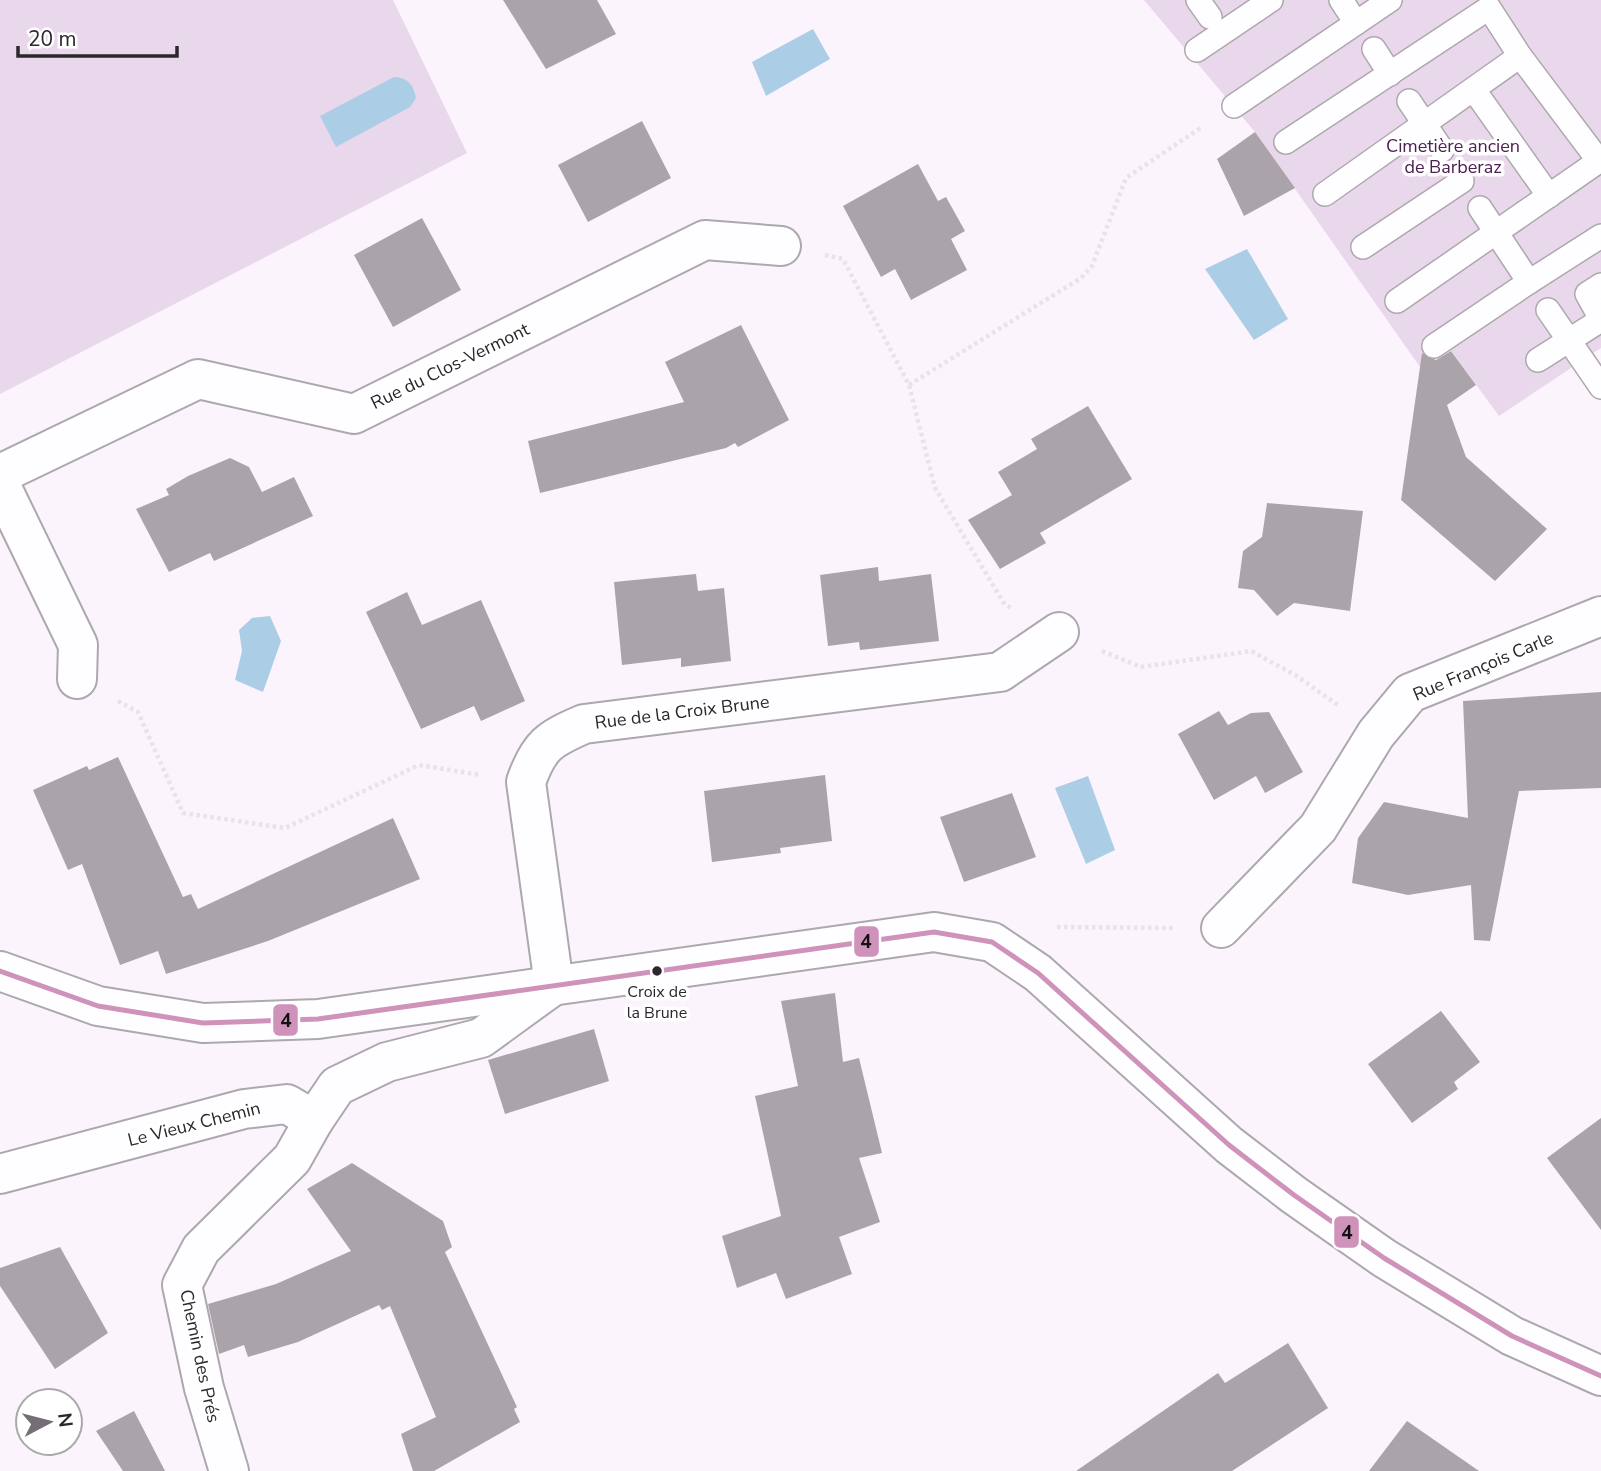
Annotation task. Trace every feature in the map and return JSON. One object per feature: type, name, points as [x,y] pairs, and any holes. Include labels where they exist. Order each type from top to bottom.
[{"type":"street","name":"Rue du Clos-Vermont","points":[[0,474],[198,379],[354,414],[705,240],[781,246]]},
{"type":"street","points":[[0,484],[78,645],[77,680]]},
{"type":"street","name":"Rue François Carle","points":[[1221,928],[1318,828],[1376,734],[1410,693],[1601,616]]},
{"type":"street","name":"Rue de la Croix Brune","points":[[526,782],[535,757],[552,737],[584,724],[999,672],[1059,632]]},
{"type":"street","points":[[526,782],[554,985]]},
{"type":"street","points":[[0,971],[98,1006],[203,1023],[318,1019],[934,932],[992,942],[1038,973],[1229,1144],[1294,1195],[1384,1258],[1512,1336],[1601,1376]]},
{"type":"street","points":[[314,1120],[337,1086],[387,1062],[481,1038],[554,985]]},
{"type":"street","name":"Le Vieux Chemin","points":[[0,1174],[244,1109],[287,1104],[314,1120]]},
{"type":"street","name":"Chemin des Prés","points":[[229,1471],[204,1388],[182,1285],[201,1249],[292,1158],[314,1120]]},
{"type":"lane","points":[[1197,50],[1272,0]]},
{"type":"lane","points":[[1341,0],[1356,23]]},
{"type":"lane","points":[[1234,106],[1390,0]]},
{"type":"lane","points":[[1286,142],[1489,8],[1520,56],[1600,161],[1397,300]]},
{"type":"lane","points":[[1374,49],[1390,74]]},
{"type":"lane","points":[[1325,194],[1520,56]]},
{"type":"lane","points":[[1474,90],[1549,196]]},
{"type":"lane","points":[[1409,101],[1442,150]]},
{"type":"lane","points":[[1363,247],[1462,181]]},
{"type":"lane","points":[[1480,208],[1529,282]]},
{"type":"lane","points":[[1434,345],[1601,236]]},
{"type":"lane","points":[[1538,360],[1601,319],[1587,294],[1601,285]]},
{"type":"lane","points":[[1548,310],[1601,387]]},
{"type":"path","points":[[909,386],[1082,278],[1092,267],[1126,178],[1234,106]]},
{"type":"path","points":[[781,246],[844,259],[909,386],[935,488],[1005,604],[1059,632],[1141,667],[1251,651],[1297,676],[1376,734]]},
{"type":"path","points":[[77,680],[138,712],[183,813],[285,828],[419,765],[526,782]]},
{"type":"path","points":[[992,942],[1054,927],[1221,928]]},
{"type":"green space","points":[[0,0],[393,0],[467,153],[0,394]]},
{"type":"green space","name":"Cimetière ancien de Barberaz","points":[[1144,0],[1601,0],[1601,348],[1499,416],[1447,345],[1420,367],[1255,132]]},
{"type":"water","points":[[813,29],[830,59],[766,96],[752,62]]},
{"type":"water","points":[[394,77],[406,80],[411,85],[416,98],[410,107],[336,147],[320,116]]},
{"type":"water","points":[[1247,249],[1288,319],[1254,340],[1205,269]]},
{"type":"water","points":[[270,616],[281,641],[263,692],[235,680],[242,651],[239,630],[252,618]]},
{"type":"water","points":[[1088,776],[1115,850],[1086,864],[1055,788]]},
{"type":"building","points":[[503,0],[597,0],[616,34],[546,69]]},
{"type":"building","points":[[642,121],[671,178],[588,222],[558,165]]},
{"type":"building","points":[[1255,132],[1295,188],[1244,216],[1217,159]]},
{"type":"building","points":[[918,164],[938,201],[946,197],[965,231],[951,239],[967,270],[911,300],[895,269],[881,277],[843,206]]},
{"type":"building","points":[[422,218],[461,290],[393,327],[354,255]]},
{"type":"building","points":[[741,325],[789,420],[738,447],[735,443],[726,448],[540,493],[528,441],[684,402],[665,362]]},
{"type":"building","points":[[1451,351],[1476,385],[1447,405],[1466,457],[1547,529],[1495,581],[1401,500],[1422,353],[1436,360]]},
{"type":"building","points":[[1088,406],[1132,479],[1040,533],[1046,543],[1000,569],[968,520],[1012,495],[998,472],[1037,449],[1031,439]]},
{"type":"building","points":[[230,458],[249,467],[262,492],[294,477],[313,516],[214,561],[210,553],[169,572],[136,509],[169,495],[166,489],[188,476]]},
{"type":"building","points":[[1267,503],[1363,511],[1350,611],[1294,603],[1277,616],[1254,590],[1238,588],[1243,551],[1262,537]]},
{"type":"building","points":[[878,567],[879,581],[931,574],[939,641],[860,650],[859,642],[828,646],[820,575]]},
{"type":"building","points":[[696,574],[698,591],[724,588],[731,661],[681,667],[681,658],[622,665],[614,582]]},
{"type":"building","points":[[407,592],[422,625],[481,600],[525,701],[481,721],[474,706],[421,729],[366,612]]},
{"type":"building","points":[[1601,692],[1601,788],[1519,791],[1490,941],[1474,940],[1471,885],[1408,895],[1352,883],[1358,838],[1384,802],[1468,818],[1463,701]]},
{"type":"building","points":[[1219,711],[1228,725],[1251,713],[1269,712],[1303,772],[1265,793],[1256,776],[1214,800],[1178,734]]},
{"type":"building","points":[[118,757],[183,897],[191,894],[198,909],[393,818],[420,879],[268,941],[166,974],[158,951],[120,965],[82,864],[68,870],[33,790],[87,766],[89,770]]},
{"type":"building","points":[[825,775],[832,841],[780,848],[781,853],[712,862],[704,791]]},
{"type":"building","points":[[1012,793],[1036,857],[964,882],[940,817]]},
{"type":"building","points":[[835,993],[843,1062],[859,1058],[882,1153],[859,1158],[880,1222],[839,1237],[852,1274],[786,1299],[776,1273],[737,1288],[722,1236],[781,1216],[755,1096],[798,1086],[781,1001]]},
{"type":"building","points":[[1441,1011],[1480,1062],[1454,1082],[1458,1089],[1412,1123],[1368,1064]]},
{"type":"building","points":[[594,1029],[609,1081],[505,1114],[488,1060]]},
{"type":"building","points":[[1601,1118],[1601,1230],[1547,1158]]},
{"type":"building","points":[[352,1163],[443,1221],[452,1247],[445,1252],[517,1407],[514,1409],[520,1422],[434,1471],[413,1471],[401,1434],[436,1417],[390,1306],[382,1310],[379,1305],[298,1342],[248,1357],[244,1345],[219,1354],[208,1304],[276,1284],[351,1251],[307,1189]]},
{"type":"building","points":[[60,1247],[108,1333],[55,1369],[0,1286],[0,1268]]},
{"type":"building","points":[[1288,1343],[1328,1408],[1232,1471],[1076,1471],[1218,1373],[1225,1383]]},
{"type":"building","points":[[134,1411],[165,1471],[123,1471],[96,1431]]},
{"type":"building","points":[[1407,1421],[1479,1471],[1369,1471]]},
{"type":"transit line","name":"4","points":[[0,971],[98,1006],[203,1023],[318,1019],[934,932],[992,942],[1038,973],[1229,1145],[1294,1195],[1384,1258],[1512,1336],[1601,1376]]},
{"type":"place","name":"Croix de la Brune","points":[[657,971]]}]
